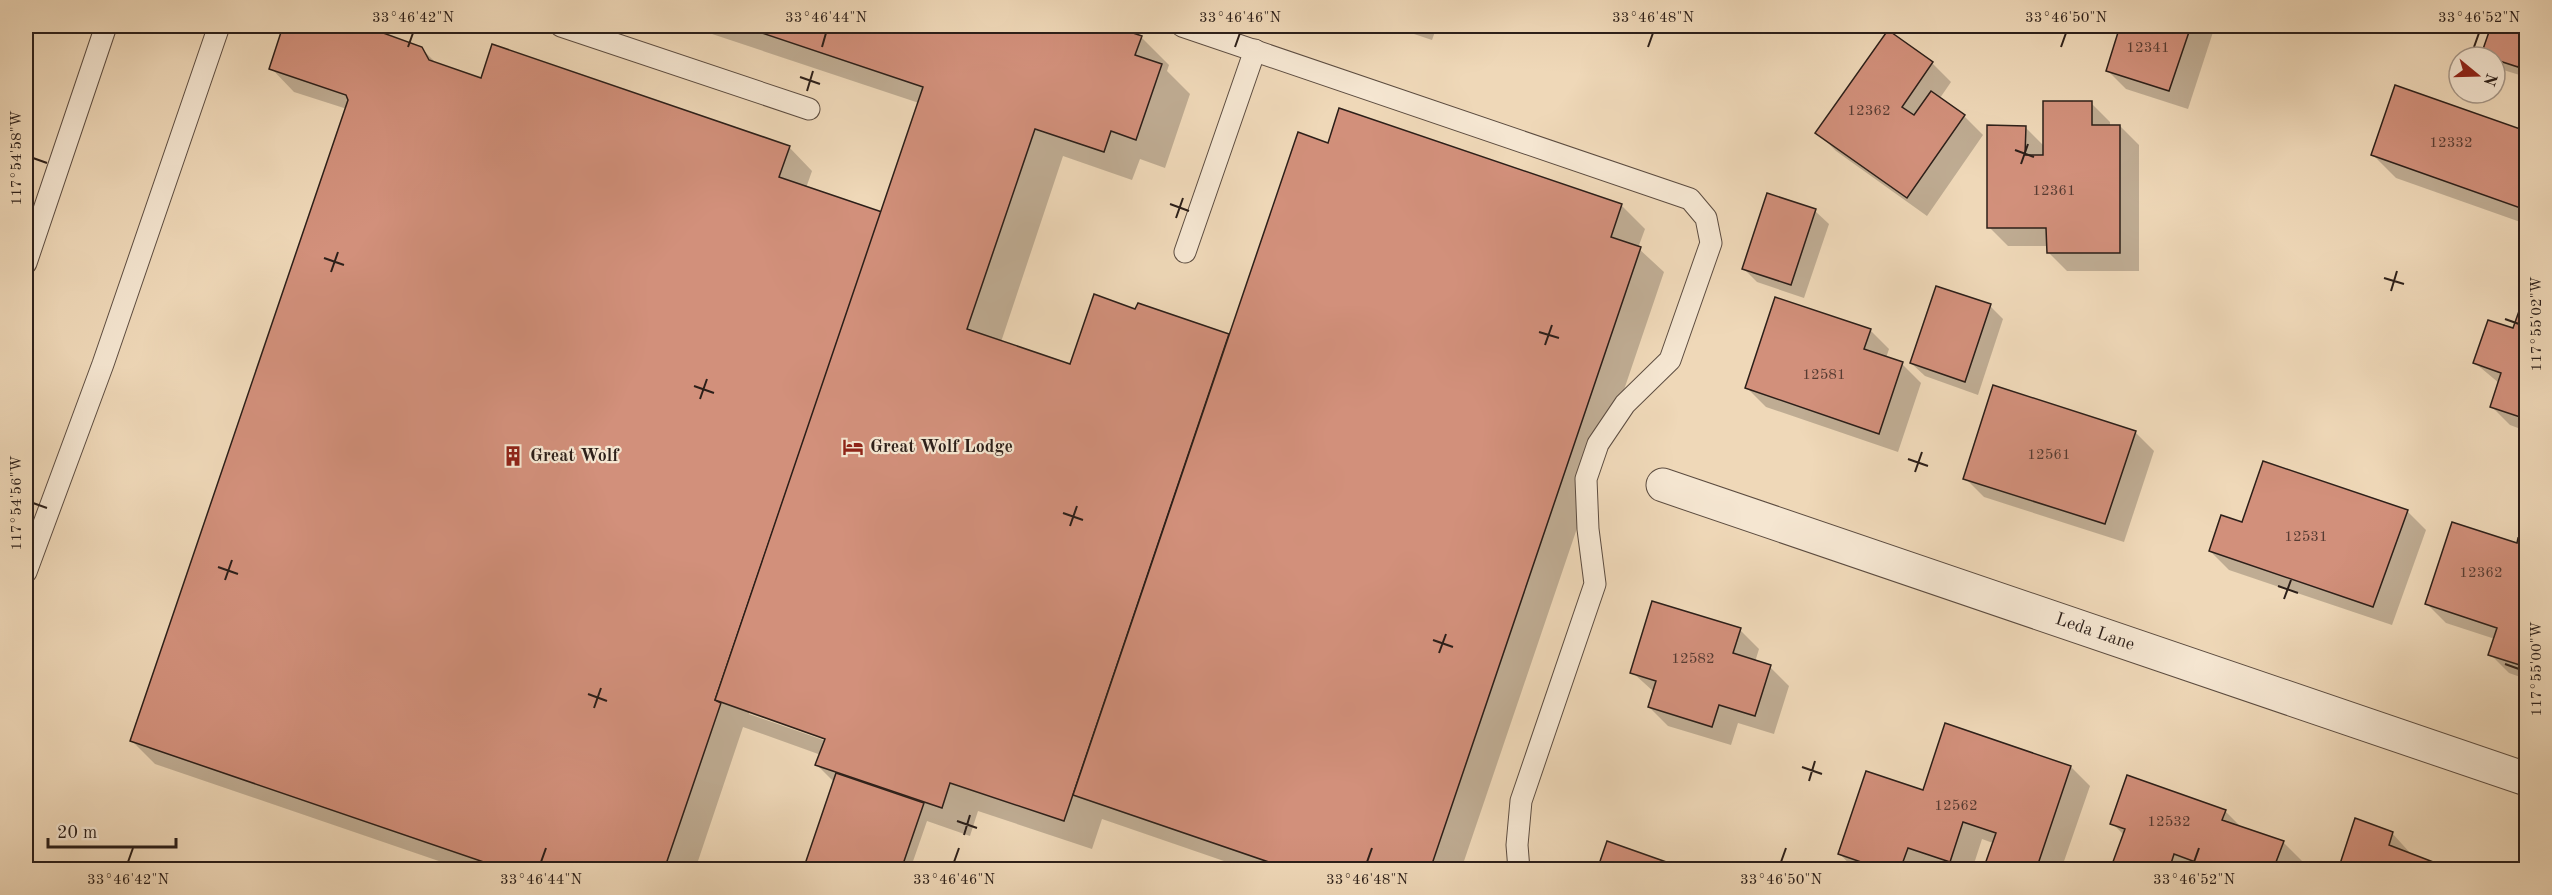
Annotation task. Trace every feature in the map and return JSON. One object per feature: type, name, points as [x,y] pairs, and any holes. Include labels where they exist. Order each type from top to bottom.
[{"type":"street","name":"Leda Lane","points":[[1663,485],[2526,779]]},
{"type":"lane","points":[[26,263],[106,26]]},
{"type":"lane","points":[[26,572],[103,364],[219,26]]},
{"type":"lane","points":[[561,26],[809,108]]},
{"type":"lane","points":[[1182,26],[1690,199],[1706,218],[1711,243],[1670,360],[1625,404],[1598,444],[1586,479],[1587,530],[1595,584],[1521,801],[1517,845],[1519,870]]},
{"type":"lane","points":[[1185,252],[1255,50]]},
{"type":"building","name":"Great Wolf","points":[[283,26],[364,26],[422,47],[429,60],[481,78],[492,44],[790,146],[779,177],[882,212],[715,700],[721,703],[664,870],[507,870],[130,741],[348,100],[346,95],[269,69]]},
{"type":"building","points":[[741,26],[1112,26],[1142,36],[1135,55],[1162,64],[1136,140],[1111,131],[1104,152],[1035,129],[967,329],[1070,364],[1094,294],[1135,309],[1138,303],[1229,334],[1064,821],[950,783],[942,808],[815,765],[825,739],[715,700],[923,87]]},
{"type":"building","points":[[2120,26],[2191,26],[2169,91],[2106,71]]},
{"type":"building","points":[[2491,26],[2526,26],[2526,65],[2520,63],[2518,67],[2507,63],[2507,45],[2484,45]]},
{"type":"building","points":[[1888,30],[1933,62],[1902,107],[1914,115],[1931,91],[1965,115],[1907,198],[1815,133]]},
{"type":"building","points":[[2395,85],[2526,131],[2526,210],[2371,155]]},
{"type":"building","points":[[2043,101],[2092,101],[2092,125],[2120,125],[2120,253],[2047,253],[2046,228],[1987,228],[1987,125],[2026,126],[2025,155],[2043,155]]},
{"type":"building","points":[[1339,108],[1622,204],[1611,237],[1641,247],[1430,870],[1292,870],[1073,795],[1298,132],[1328,143]]},
{"type":"building","points":[[1767,193],[1816,209],[1791,285],[1742,269]]},
{"type":"building","points":[[1936,286],[1991,304],[1965,382],[1910,363]]},
{"type":"building","points":[[1775,297],[1871,329],[1864,349],[1903,362],[1879,434],[1745,388]]},
{"type":"building","points":[[2524,297],[2526,298],[2526,419],[2490,407],[2501,373],[2473,363],[2488,320],[2513,328]]},
{"type":"building","points":[[1993,385],[2136,431],[2105,524],[1963,479]]},
{"type":"building","points":[[2263,461],[2408,510],[2373,607],[2209,551],[2221,515],[2242,522]]},
{"type":"building","points":[[2452,522],[2517,543],[2518,538],[2526,541],[2526,667],[2488,655],[2497,628],[2425,604]]},
{"type":"building","points":[[1652,601],[1741,628],[1733,653],[1771,665],[1755,716],[1719,705],[1712,727],[1648,707],[1656,681],[1630,673]]},
{"type":"building","points":[[1945,723],[2071,766],[2036,870],[1983,870],[1996,833],[1963,822],[1950,862],[1908,848],[1900,870],[1884,870],[1838,854],[1866,771],[1923,790]]},
{"type":"building","points":[[836,773],[924,803],[901,870],[803,870]]},
{"type":"building","points":[[2127,775],[2226,810],[2222,820],[2284,841],[2273,870],[2217,870],[2174,854],[2169,870],[2110,870],[2125,829],[2110,824]]},
{"type":"building","points":[[2355,818],[2393,832],[2389,845],[2454,870],[2338,870]]},
{"type":"building","points":[[1607,841],[1689,870],[1597,870]]},
{"type":"place","name":"Great Wolf Lodge","points":[[853,447]]},
{"type":"place","name":"Great Wolf","points":[[513,456]]}]
